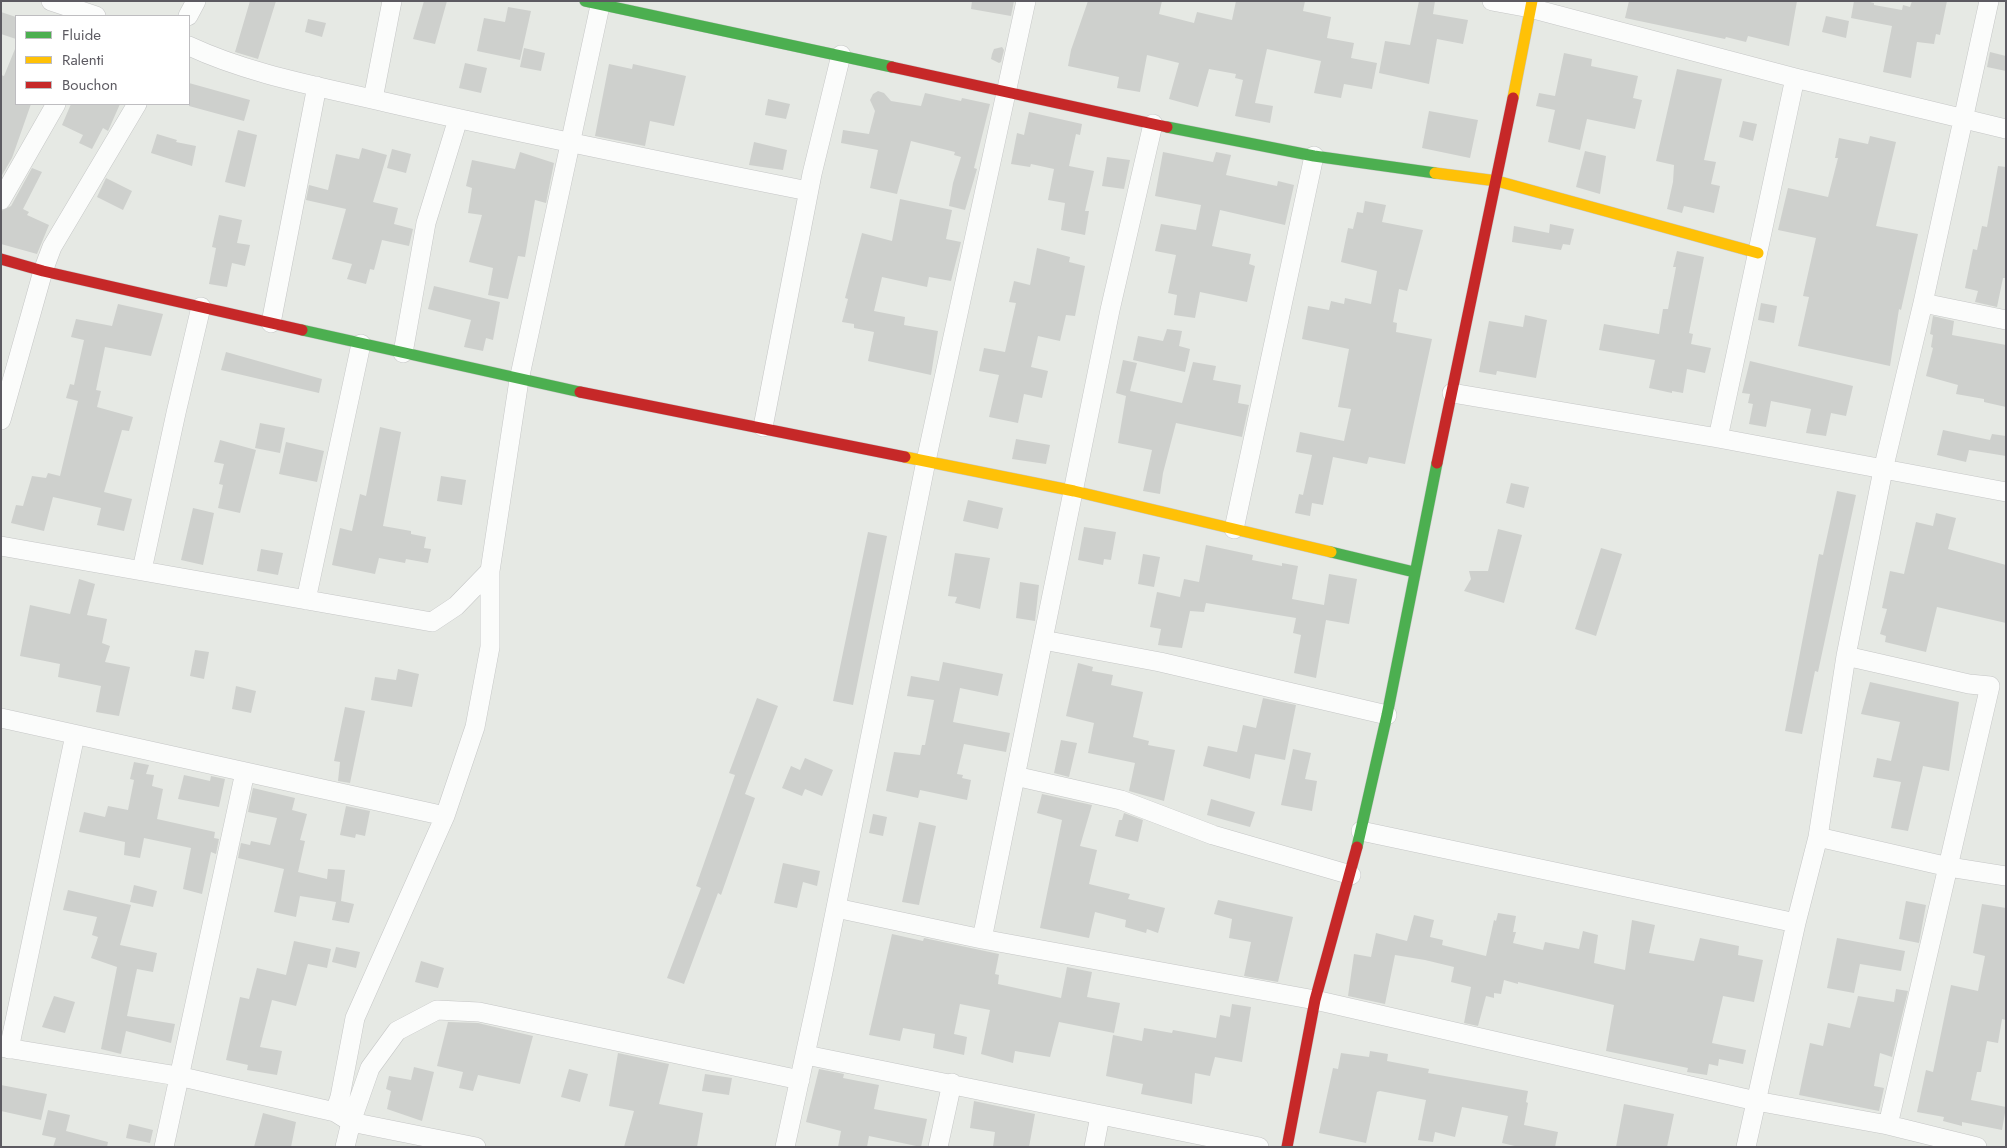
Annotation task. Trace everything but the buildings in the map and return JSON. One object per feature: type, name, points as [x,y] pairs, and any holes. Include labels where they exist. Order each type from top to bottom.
[{"type":"street","points":[[50,1],[94,15]]},
{"type":"street","points":[[97,15],[104,1]]},
{"type":"street","points":[[189,15],[196,1]]},
{"type":"street","points":[[373,99],[392,1]]},
{"type":"street","points":[[785,1147],[806,1055],[926,461],[1026,1]]},
{"type":"street","points":[[1492,1],[1531,5],[1794,78],[2006,129]]},
{"type":"street","points":[[1746,1147],[1796,923],[1818,837],[1846,656],[1883,470],[1923,303],[1989,1]]},
{"type":"street","points":[[335,1112],[340,1096],[355,1018],[445,816],[475,727],[488,656],[490,572],[519,380],[571,143],[595,2],[1154,124],[1314,156],[1497,182],[1758,254]]},
{"type":"street","points":[[1287,1147],[1316,1000],[1351,875],[1387,715],[1414,572],[1497,182],[1531,5]]},
{"type":"street","points":[[190,46],[214,58],[317,86],[458,119],[808,191]]},
{"type":"street","points":[[763,427],[808,191],[842,55]]},
{"type":"street","points":[[1718,438],[1794,78]]},
{"type":"street","points":[[271,323],[317,86]]},
{"type":"street","points":[[1,200],[55,105]]},
{"type":"street","points":[[1,420],[7,383],[52,247],[135,105]]},
{"type":"street","points":[[403,353],[426,223],[458,119]]},
{"type":"street","points":[[982,939],[1110,310],[1154,124]]},
{"type":"street","points":[[1234,528],[1314,156]]},
{"type":"street","points":[[1,259],[43,271],[519,380],[763,427],[1074,491],[1414,572]]},
{"type":"street","points":[[1923,303],[2006,320]]},
{"type":"street","points":[[142,570],[201,307]]},
{"type":"street","points":[[306,600],[361,344]]},
{"type":"street","points":[[1452,393],[1718,438],[2006,492]]},
{"type":"street","points":[[1,546],[432,622],[456,606],[490,572]]},
{"type":"street","points":[[1043,640],[1160,662],[1387,715]]},
{"type":"street","points":[[1846,656],[1969,684],[1998,688],[1949,867],[1888,1126]]},
{"type":"street","points":[[1,718],[445,816]]},
{"type":"street","points":[[75,734],[5,1048],[178,1076],[335,1112],[351,1122],[476,1147]]},
{"type":"street","points":[[164,1147],[245,772]]},
{"type":"street","points":[[1015,776],[1121,800],[1213,835],[1351,875]]},
{"type":"street","points":[[1361,831],[1796,923]]},
{"type":"street","points":[[1818,837],[1949,867],[2006,876]]},
{"type":"street","points":[[836,908],[982,939],[1316,1000],[1756,1101],[1888,1126],[1977,1147]]},
{"type":"street","points":[[345,1147],[351,1122],[370,1068],[397,1031],[437,1010],[479,1012],[800,1080]]},
{"type":"street","points":[[806,1055],[952,1083],[1100,1116],[1259,1147]]},
{"type":"street","points":[[938,1147],[952,1083]]},
{"type":"street","points":[[1094,1147],[1100,1116]]},
{"type":"traffic: fast","points":[[585,1],[892,67]]},
{"type":"traffic: fast","points":[[1167,127],[1314,156],[1435,173]]},
{"type":"traffic: fast","points":[[302,330],[580,392]]},
{"type":"traffic: fast","points":[[1357,847],[1387,715],[1437,463]]},
{"type":"traffic: fast","points":[[1331,552],[1414,572]]},
{"type":"traffic: slow","points":[[1513,98],[1532,1]]},
{"type":"traffic: slow","points":[[1435,173],[1497,181],[1758,253]]},
{"type":"traffic: slow","points":[[905,457],[1074,491],[1331,552]]},
{"type":"traffic: jam","points":[[892,67],[1167,127]]},
{"type":"traffic: jam","points":[[1437,463],[1513,98]]},
{"type":"traffic: jam","points":[[1,259],[43,271],[302,330]]},
{"type":"traffic: jam","points":[[580,392],[905,457]]},
{"type":"traffic: jam","points":[[1287,1147],[1315,1000],[1357,847]]}]
